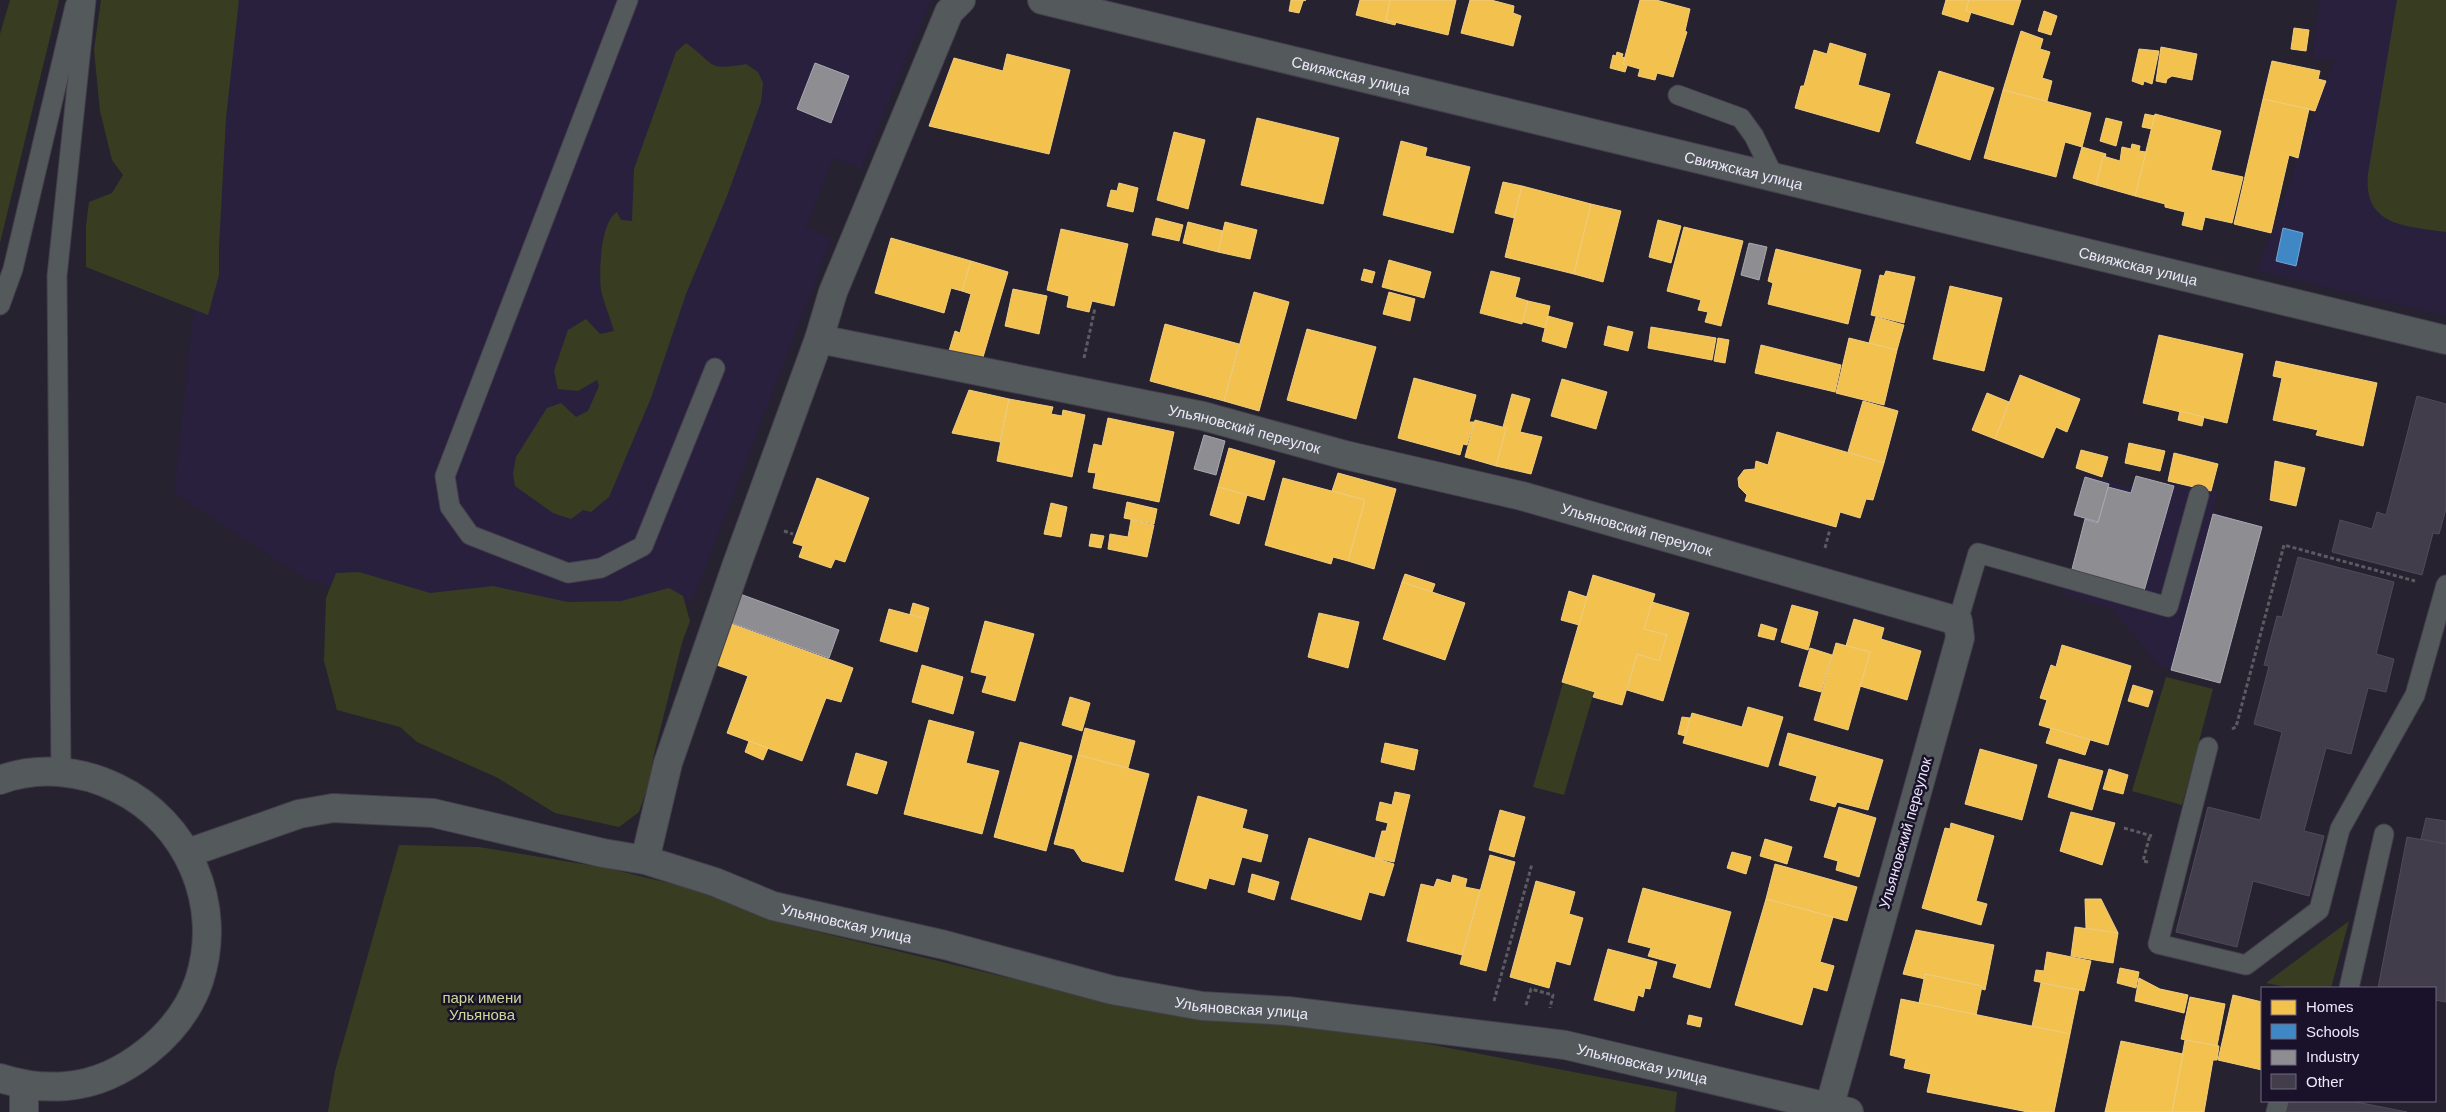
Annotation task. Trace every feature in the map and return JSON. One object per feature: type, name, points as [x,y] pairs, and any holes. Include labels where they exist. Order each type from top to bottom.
[{"type":"street","points":[[645,860],[668,763],[819,339],[833,292],[949,12],[961,0]]},
{"type":"street","name":"Свияжская улица","points":[[1042,0],[2446,340]]},
{"type":"street","name":"Ульяновский переулок","points":[[819,339],[1203,416],[1345,455],[1522,496],[1958,621],[1960,638],[1839,1110]]},
{"type":"street","points":[[0,780],[17,774],[61,771],[100,779],[135,796],[165,821],[188,853],[204,895],[207,938],[199,981],[178,1021],[148,1052],[110,1075],[68,1086],[16,1092]]},
{"type":"street","name":"Ульяновская улица","points":[[188,853],[299,814],[333,808],[434,814],[604,853],[645,860],[715,882],[772,906],[945,946],[1112,990],[1202,1006],[1288,1011],[1565,1045],[1839,1110]]},
{"type":"lane","points":[[0,305],[13,269],[77,0]]},
{"type":"lane","points":[[61,771],[57,276],[86,0]]},
{"type":"lane","points":[[628,0],[445,476],[450,507],[470,535],[568,574],[601,568],[643,546],[715,368]]},
{"type":"lane","points":[[1678,95],[1741,118],[1754,136],[1776,179]]},
{"type":"lane","points":[[1958,621],[1978,553],[2168,608],[2199,495]]},
{"type":"lane","points":[[2208,747],[2158,944],[2246,965],[2319,910],[2340,829],[2415,695],[2446,587]]},
{"type":"lane","points":[[2349,987],[2384,834]]},
{"type":"path","points":[[1077,391],[1096,308]]},
{"type":"path","points":[[2208,747],[2236,727],[2284,545],[2446,587]]},
{"type":"path","points":[[1492,1008],[1532,864]]},
{"type":"path","points":[[1531,989],[1554,995]]},
{"type":"shaded area","points":[[226,0],[931,0],[861,169],[834,158],[806,227],[832,238],[693,600],[545,638],[307,580],[174,493]]},
{"type":"shaded area","points":[[2319,0],[2446,0],[2446,316],[2257,271],[2334,60],[2312,58]]},
{"type":"shaded area","points":[[2085,474],[2132,488],[2136,475],[2173,486],[2174,483],[2212,492],[2213,488],[2218,490],[2213,512],[2262,527],[2220,683],[2161,667],[2112,610],[2064,595],[2085,519],[2074,516]]},
{"type":"green space","points":[[10,0],[59,0],[0,243],[0,34]]},
{"type":"green space","points":[[101,0],[239,0],[226,118],[219,275],[208,315],[86,267],[86,226],[89,202],[112,193],[123,175],[112,160],[100,111],[94,50]]},
{"type":"green space","points":[[2397,0],[2446,0],[2446,232],[2417,228],[2390,221],[2380,214],[2373,205],[2368,191],[2368,174]]},
{"type":"green space","points":[[686,43],[712,64],[724,67],[746,64],[758,72],[763,83],[761,102],[727,196],[686,294],[651,398],[609,497],[591,512],[583,510],[571,519],[553,513],[515,486],[513,474],[516,457],[547,408],[561,403],[576,417],[588,411],[599,386],[597,380],[578,391],[558,389],[554,371],[568,330],[586,319],[600,334],[614,331],[601,290],[600,272],[604,237],[611,218],[617,212],[621,220],[632,221],[634,169],[676,52]]},
{"type":"green space","points":[[359,572],[430,593],[493,586],[568,602],[621,601],[669,588],[683,596],[690,621],[682,643],[654,754],[649,783],[639,812],[619,827],[555,813],[496,777],[417,742],[400,727],[337,710],[324,661],[326,598],[336,573]]},
{"type":"green space","points":[[2166,677],[2213,689],[2182,805],[2132,791]]},
{"type":"green space","points":[[1563,683],[1594,692],[1564,795],[1533,787]]},
{"type":"green space","name":"парк имени Ульянова","points":[[399,845],[479,847],[607,868],[697,890],[781,923],[1005,977],[1203,1020],[1288,1022],[1361,1031],[1677,1092],[1675,1112],[328,1112],[335,1071]]},
{"type":"green space","points":[[2349,921],[2331,987],[2285,987],[2266,983]]},
{"type":"building: Homes","points":[[1291,0],[1306,0],[1303,1],[1299,13],[1289,11]]},
{"type":"building: Homes","points":[[1360,0],[1390,0],[1386,20],[1396,22],[1395,25],[1356,15]]},
{"type":"building: Homes","points":[[1390,0],[1456,0],[1448,35],[1386,20]]},
{"type":"building: Homes","points":[[1470,0],[1491,0],[1514,6],[1513,13],[1521,16],[1513,46],[1461,33]]},
{"type":"building: Homes","points":[[1640,0],[1656,0],[1690,9],[1685,31],[1687,32],[1673,77],[1657,73],[1655,80],[1638,76],[1640,69],[1623,64]]},
{"type":"building: Homes","points":[[1946,0],[1969,0],[1966,11],[1971,12],[1968,22],[1942,14]]},
{"type":"building: Homes","points":[[1969,0],[2021,0],[2013,25],[1966,11]]},
{"type":"building: Homes","points":[[2044,11],[2057,16],[2051,35],[2038,31]]},
{"type":"building: Homes","points":[[2294,28],[2309,30],[2306,51],[2291,49]]},
{"type":"building: Homes","points":[[2021,31],[2043,39],[2040,49],[2050,52],[2042,78],[2052,81],[2047,101],[2003,90]]},
{"type":"building: Homes","points":[[1830,43],[1866,54],[1858,85],[1890,94],[1879,132],[1795,108],[1801,86],[1804,86],[1814,50],[1827,54]]},
{"type":"building: Homes","points":[[2161,47],[2197,54],[2192,80],[2172,76],[2167,79],[2166,83],[2156,81]]},
{"type":"building: Homes","points":[[2139,49],[2159,51],[2152,84],[2144,81],[2143,85],[2132,81]]},
{"type":"building: Homes","points":[[1617,52],[1623,54],[1622,57],[1625,58],[1623,64],[1627,66],[1625,72],[1610,68],[1613,55],[1616,56]]},
{"type":"building: Homes","points":[[1007,54],[1070,70],[1049,154],[929,126],[954,58],[1003,71]]},
{"type":"building: Homes","points":[[2272,61],[2320,71],[2318,79],[2326,81],[2315,111],[2263,99]]},
{"type":"building: Homes","points":[[1939,71],[1994,88],[1970,160],[1916,143]]},
{"type":"building: Homes","points":[[2003,90],[2091,113],[2082,147],[2065,142],[2056,177],[1984,158]]},
{"type":"building: Homes","points":[[2263,99],[2309,109],[2298,158],[2289,155],[2271,233],[2234,224]]},
{"type":"building: Homes","points":[[2145,114],[2155,116],[2152,129],[2142,127]]},
{"type":"building: Homes","points":[[2155,114],[2221,131],[2211,170],[2243,177],[2232,223],[2205,217],[2202,230],[2182,225],[2185,212],[2165,207],[2165,204],[2135,196]]},
{"type":"building: Homes","points":[[1257,118],[1339,138],[1323,204],[1241,185]]},
{"type":"building: Homes","points":[[2106,118],[2122,122],[2116,146],[2100,141]]},
{"type":"building: Homes","points":[[1174,132],[1205,140],[1188,209],[1157,200]]},
{"type":"building: Homes","points":[[1401,141],[1427,148],[1425,156],[1470,167],[1453,233],[1383,215]]},
{"type":"building: Homes","points":[[2132,144],[2140,146],[2139,151],[2146,152],[2135,196],[2096,185],[2103,156],[2120,161],[2122,147],[2131,149]]},
{"type":"building: Homes","points":[[2082,147],[2106,154],[2105,157],[2103,156],[2096,185],[2073,178]]},
{"type":"building: Homes","points":[[1503,182],[1522,186],[1514,218],[1495,213]]},
{"type":"building: Homes","points":[[1119,183],[1138,188],[1133,212],[1107,206],[1111,190],[1117,191]]},
{"type":"building: Homes","points":[[1522,186],[1591,204],[1574,274],[1505,257]]},
{"type":"building: Homes","points":[[1591,204],[1621,211],[1603,282],[1574,274]]},
{"type":"building: Homes","points":[[1156,218],[1183,225],[1179,241],[1152,235]]},
{"type":"building: Homes","points":[[1658,220],[1681,226],[1671,263],[1649,257]]},
{"type":"building: Homes","points":[[1188,222],[1223,231],[1218,252],[1183,243]]},
{"type":"building: Homes","points":[[1225,222],[1257,230],[1250,259],[1218,252]]},
{"type":"building: Homes","points":[[1684,227],[1743,241],[1721,326],[1705,322],[1708,312],[1698,310],[1701,300],[1667,291]]},
{"type":"building: Homes","points":[[1061,229],[1128,244],[1114,306],[1092,301],[1089,312],[1067,307],[1069,296],[1047,290]]},
{"type":"building: Homes","points":[[891,238],[971,261],[962,291],[951,288],[944,313],[875,293]]},
{"type":"building: Homes","points":[[1776,249],[1861,270],[1848,324],[1768,304],[1773,283],[1768,281]]},
{"type":"building: Homes","points":[[1389,260],[1431,272],[1424,298],[1382,287]]},
{"type":"building: Homes","points":[[971,261],[1008,272],[981,364],[948,354],[955,331],[960,333],[971,294],[962,291]]},
{"type":"building: Homes","points":[[1364,269],[1375,272],[1372,283],[1361,280]]},
{"type":"building: Homes","points":[[1491,271],[1520,278],[1515,297],[1528,301],[1522,324],[1480,313]]},
{"type":"building: Homes","points":[[1886,271],[1915,277],[1904,323],[1871,315],[1880,275],[1884,276]]},
{"type":"building: Homes","points":[[1950,286],[2002,298],[1984,371],[1933,359]]},
{"type":"building: Homes","points":[[1013,289],[1047,296],[1039,334],[1005,326]]},
{"type":"building: Homes","points":[[1254,292],[1289,302],[1259,411],[1224,401]]},
{"type":"building: Homes","points":[[1389,292],[1415,299],[1410,321],[1383,314]]},
{"type":"building: Homes","points":[[1528,301],[1550,306],[1545,328],[1523,322]]},
{"type":"building: Homes","points":[[1548,316],[1573,323],[1566,348],[1542,341]]},
{"type":"building: Homes","points":[[1876,317],[1904,325],[1897,350],[1869,343]]},
{"type":"building: Homes","points":[[1165,324],[1239,344],[1224,401],[1150,381]]},
{"type":"building: Homes","points":[[1608,326],[1633,332],[1628,351],[1604,345]]},
{"type":"building: Homes","points":[[1651,327],[1716,338],[1712,360],[1648,348]]},
{"type":"building: Homes","points":[[1307,329],[1376,347],[1356,419],[1287,400]]},
{"type":"building: Homes","points":[[2159,335],[2243,354],[2227,423],[2143,403]]},
{"type":"building: Homes","points":[[1718,338],[1729,340],[1725,363],[1714,361]]},
{"type":"building: Homes","points":[[1849,338],[1897,350],[1884,405],[1836,393]]},
{"type":"building: Homes","points":[[1761,345],[1841,365],[1835,392],[1755,373]]},
{"type":"building: Homes","points":[[2276,361],[2377,383],[2363,446],[2316,435],[2318,430],[2273,420],[2282,378],[2273,376]]},
{"type":"building: Homes","points":[[2020,375],[2080,399],[2067,432],[2056,427],[2043,458],[1995,439]]},
{"type":"building: Homes","points":[[1414,378],[1476,395],[1469,422],[1474,422],[1467,445],[1463,444],[1460,455],[1398,438]]},
{"type":"building: Homes","points":[[1562,379],[1607,392],[1596,429],[1551,416]]},
{"type":"building: Homes","points":[[969,390],[1009,399],[1000,442],[952,433]]},
{"type":"building: Homes","points":[[1987,393],[2009,402],[1995,439],[1972,430]]},
{"type":"building: Homes","points":[[1512,394],[1530,399],[1520,432],[1542,437],[1531,474],[1496,466],[1506,428],[1503,427]]},
{"type":"building: Homes","points":[[1009,399],[1053,407],[1051,414],[1062,416],[1063,410],[1085,415],[1072,477],[997,461]]},
{"type":"building: Homes","points":[[1863,401],[1898,411],[1884,463],[1848,452]]},
{"type":"building: Homes","points":[[2180,411],[2204,417],[2202,426],[2178,420]]},
{"type":"building: Homes","points":[[1108,418],[1174,432],[1159,502],[1093,488],[1096,473],[1088,472],[1094,444],[1102,446]]},
{"type":"building: Homes","points":[[1475,420],[1506,428],[1496,466],[1465,457]]},
{"type":"building: Homes","points":[[1777,432],[1884,463],[1873,500],[1866,499],[1860,518],[1840,512],[1836,527],[1745,501],[1747,495],[1739,487],[1738,478],[1744,470],[1755,469],[1756,461],[1768,465]]},
{"type":"building: Homes","points":[[2129,443],[2165,451],[2160,471],[2125,463]]},
{"type":"building: Homes","points":[[1229,448],[1275,461],[1264,500],[1218,487]]},
{"type":"building: Homes","points":[[2081,450],[2108,457],[2102,477],[2076,468]]},
{"type":"building: Homes","points":[[2174,453],[2218,464],[2211,491],[2168,481]]},
{"type":"building: Homes","points":[[2275,461],[2305,468],[2296,506],[2270,500]]},
{"type":"building: Homes","points":[[1338,473],[1396,489],[1374,569],[1348,561],[1365,500],[1332,491]]},
{"type":"building: Homes","points":[[817,478],[869,498],[845,562],[835,559],[831,568],[799,557],[803,546],[793,543]]},
{"type":"building: Homes","points":[[1283,478],[1365,500],[1348,561],[1333,557],[1331,564],[1265,545]]},
{"type":"building: Homes","points":[[1218,487],[1247,495],[1239,524],[1210,515]]},
{"type":"building: Homes","points":[[1127,502],[1157,509],[1154,524],[1124,518]]},
{"type":"building: Homes","points":[[1051,503],[1067,507],[1061,537],[1044,534]]},
{"type":"building: Homes","points":[[1131,520],[1154,525],[1147,557],[1108,549],[1110,534],[1128,537]]},
{"type":"building: Homes","points":[[1091,534],[1104,536],[1101,548],[1089,546]]},
{"type":"building: Homes","points":[[1405,574],[1435,584],[1432,592],[1402,582]]},
{"type":"building: Homes","points":[[1593,575],[1655,594],[1644,629],[1667,635],[1659,661],[1637,654],[1622,705],[1593,697],[1595,692],[1562,682]]},
{"type":"building: Homes","points":[[1402,582],[1465,603],[1445,660],[1383,639]]},
{"type":"building: Homes","points":[[1569,591],[1587,597],[1579,625],[1561,620]]},
{"type":"building: Homes","points":[[1652,602],[1689,613],[1663,701],[1627,690],[1637,654],[1659,661],[1667,635],[1644,629]]},
{"type":"building: Homes","points":[[913,603],[929,608],[926,619],[910,614]]},
{"type":"building: Homes","points":[[1792,605],[1818,612],[1808,650],[1781,642]]},
{"type":"building: Homes","points":[[889,609],[926,619],[917,652],[880,641]]},
{"type":"building: Homes","points":[[1319,613],[1359,622],[1348,668],[1308,657]]},
{"type":"building: Homes","points":[[1854,619],[1884,628],[1881,639],[1921,651],[1907,700],[1860,686],[1870,652],[1846,646]]},
{"type":"building: Homes","points":[[985,621],[1034,634],[1015,701],[982,692],[987,676],[971,672]]},
{"type":"building: Homes","points":[[729,623],[853,668],[841,702],[826,698],[802,761],[727,733],[748,676],[714,664]]},
{"type":"building: Homes","points":[[1761,624],[1777,629],[1774,640],[1758,636]]},
{"type":"building: Homes","points":[[1836,643],[1870,652],[1848,730],[1814,720]]},
{"type":"building: Homes","points":[[2062,645],[2131,666],[2108,745],[2039,725],[2047,700],[2040,698],[2051,665],[2056,667]]},
{"type":"building: Homes","points":[[1810,648],[1832,655],[1821,692],[1799,686]]},
{"type":"building: Homes","points":[[922,665],[963,677],[953,714],[912,702]]},
{"type":"building: Homes","points":[[2133,685],[2153,691],[2148,707],[2128,701]]},
{"type":"building: Homes","points":[[1070,697],[1090,703],[1082,731],[1062,725]]},
{"type":"building: Homes","points":[[1748,707],[1783,717],[1768,767],[1683,743],[1692,713],[1742,727]]},
{"type":"building: Homes","points":[[1682,717],[1690,718],[1685,736],[1678,734]]},
{"type":"building: Homes","points":[[929,720],[974,732],[966,763],[999,771],[982,834],[904,814]]},
{"type":"building: Homes","points":[[1085,728],[1135,741],[1128,768],[1078,755]]},
{"type":"building: Homes","points":[[2051,728],[2090,740],[2085,755],[2046,743]]},
{"type":"building: Homes","points":[[1788,733],[1883,760],[1868,810],[1837,802],[1835,807],[1810,800],[1817,776],[1779,765]]},
{"type":"building: Homes","points":[[749,741],[768,748],[763,760],[745,752]]},
{"type":"building: Homes","points":[[1020,742],[1072,756],[1046,851],[994,837]]},
{"type":"building: Homes","points":[[1385,743],[1418,750],[1414,770],[1381,762]]},
{"type":"building: Homes","points":[[1980,749],[2037,765],[2022,820],[1965,804]]},
{"type":"building: Homes","points":[[856,753],[887,762],[877,794],[847,785]]},
{"type":"building: Homes","points":[[1078,755],[1149,774],[1123,872],[1082,861],[1074,849],[1054,844]]},
{"type":"building: Homes","points":[[2059,759],[2103,771],[2092,810],[2048,797]]},
{"type":"building: Homes","points":[[2109,769],[2128,775],[2123,794],[2103,789]]},
{"type":"building: Homes","points":[[1395,792],[1410,795],[1394,862],[1375,858],[1382,831],[1386,831],[1388,823],[1376,820],[1380,802],[1392,805]]},
{"type":"building: Homes","points":[[1198,796],[1247,810],[1242,828],[1268,835],[1261,862],[1242,857],[1234,885],[1209,878],[1206,889],[1175,880]]},
{"type":"building: Homes","points":[[1839,807],[1876,818],[1859,877],[1836,870],[1838,861],[1824,857]]},
{"type":"building: Homes","points":[[1500,810],[1525,817],[1514,857],[1489,850]]},
{"type":"building: Homes","points":[[2071,812],[2115,823],[2102,865],[2060,851]]},
{"type":"building: Homes","points":[[1951,823],[1994,836],[1976,901],[1987,904],[1981,925],[1922,908],[1945,828],[1950,829]]},
{"type":"building: Homes","points":[[1309,838],[1394,864],[1384,896],[1369,892],[1361,920],[1291,899]]},
{"type":"building: Homes","points":[[1765,839],[1792,847],[1787,864],[1760,856]]},
{"type":"building: Homes","points":[[1732,852],[1751,857],[1746,874],[1727,868]]},
{"type":"building: Homes","points":[[1490,855],[1515,862],[1486,971],[1460,964]]},
{"type":"building: Homes","points":[[1775,864],[1857,887],[1847,921],[1766,899]]},
{"type":"building: Homes","points":[[1252,874],[1279,882],[1274,900],[1248,892]]},
{"type":"building: Homes","points":[[1453,875],[1467,879],[1465,887],[1480,890],[1462,955],[1407,941],[1421,884],[1434,887],[1437,879],[1451,883]]},
{"type":"building: Homes","points":[[1536,881],[1575,892],[1569,914],[1583,918],[1570,965],[1556,961],[1549,988],[1510,977]]},
{"type":"building: Homes","points":[[1643,888],[1731,912],[1710,988],[1673,977],[1677,964],[1648,956],[1651,948],[1628,942]]},
{"type":"building: Homes","points":[[1766,899],[1833,917],[1820,962],[1834,966],[1827,991],[1813,987],[1802,1025],[1735,1005]]},
{"type":"building: Homes","points":[[2085,899],[2101,899],[2118,933],[2086,928]]},
{"type":"building: Homes","points":[[2075,927],[2118,933],[2113,963],[2071,956]]},
{"type":"building: Homes","points":[[1916,930],[1994,945],[1985,990],[1982,989],[1982,986],[1925,974],[1925,979],[1903,974]]},
{"type":"building: Homes","points":[[1608,949],[1657,962],[1650,989],[1645,988],[1643,997],[1638,995],[1634,1011],[1594,1000]]},
{"type":"building: Homes","points":[[2047,952],[2091,961],[2084,991],[2034,981],[2036,970],[2044,971]]},
{"type":"building: Homes","points":[[2120,968],[2139,972],[2136,988],[2117,983]]},
{"type":"building: Homes","points":[[1925,974],[1982,986],[1976,1015],[1919,1003]]},
{"type":"building: Homes","points":[[2139,978],[2160,989],[2188,995],[2184,1013],[2135,1001]]},
{"type":"building: Homes","points":[[2041,983],[2079,990],[2070,1034],[2032,1026]]},
{"type":"building: Homes","points":[[2233,995],[2261,1002],[2261,1070],[2218,1060]]},
{"type":"building: Homes","points":[[2190,997],[2225,1004],[2217,1046],[2181,1039]]},
{"type":"building: Homes","points":[[1901,999],[2070,1034],[2054,1112],[2028,1112],[1927,1092],[1931,1074],[1904,1068],[1906,1059],[1890,1055]]},
{"type":"building: Homes","points":[[1689,1015],[1702,1018],[1700,1027],[1687,1024]]},
{"type":"building: Homes","points":[[2185,1040],[2219,1046],[2217,1060],[2213,1060],[2204,1112],[2172,1112]]},
{"type":"building: Homes","points":[[2121,1041],[2183,1054],[2172,1112],[2105,1112]]},
{"type":"building: Schools","points":[[2283,228],[2303,233],[2296,266],[2276,261]]},
{"type":"building: Industry","points":[[815,63],[849,76],[831,123],[797,109]]},
{"type":"building: Industry","points":[[1749,243],[1767,247],[1759,280],[1741,275]]},
{"type":"building: Industry","points":[[1204,435],[1225,441],[1216,475],[1194,469]]},
{"type":"building: Industry","points":[[2136,476],[2174,486],[2144,591],[2072,569],[2085,519],[2098,523],[2108,487],[2131,493]]},
{"type":"building: Industry","points":[[2085,477],[2109,484],[2098,522],[2074,515]]},
{"type":"building: Industry","points":[[2213,514],[2262,527],[2220,683],[2171,670]]},
{"type":"building: Industry","points":[[740,594],[839,630],[829,658],[729,622]]},
{"type":"building: Other","points":[[2417,396],[2446,404],[2446,509],[2439,534],[2433,533],[2422,575],[2332,552],[2340,520],[2372,529],[2377,512],[2386,515]]},
{"type":"building: Other","points":[[2298,557],[2394,582],[2376,654],[2394,659],[2386,692],[2368,688],[2351,754],[2326,748],[2304,831],[2324,836],[2309,896],[2253,881],[2237,947],[2176,932],[2208,807],[2260,820],[2282,732],[2254,724],[2269,666],[2264,665],[2277,616],[2282,617]]},
{"type":"building: Other","points":[[2426,818],[2446,821],[2446,844],[2421,839]]},
{"type":"building: Other","points":[[2407,837],[2446,844],[2446,1002],[2436,1000],[2436,987],[2378,987]]},
{"type":"building: Other","points":[[2289,1102],[2356,1102],[2407,1112],[2286,1112]]}]
